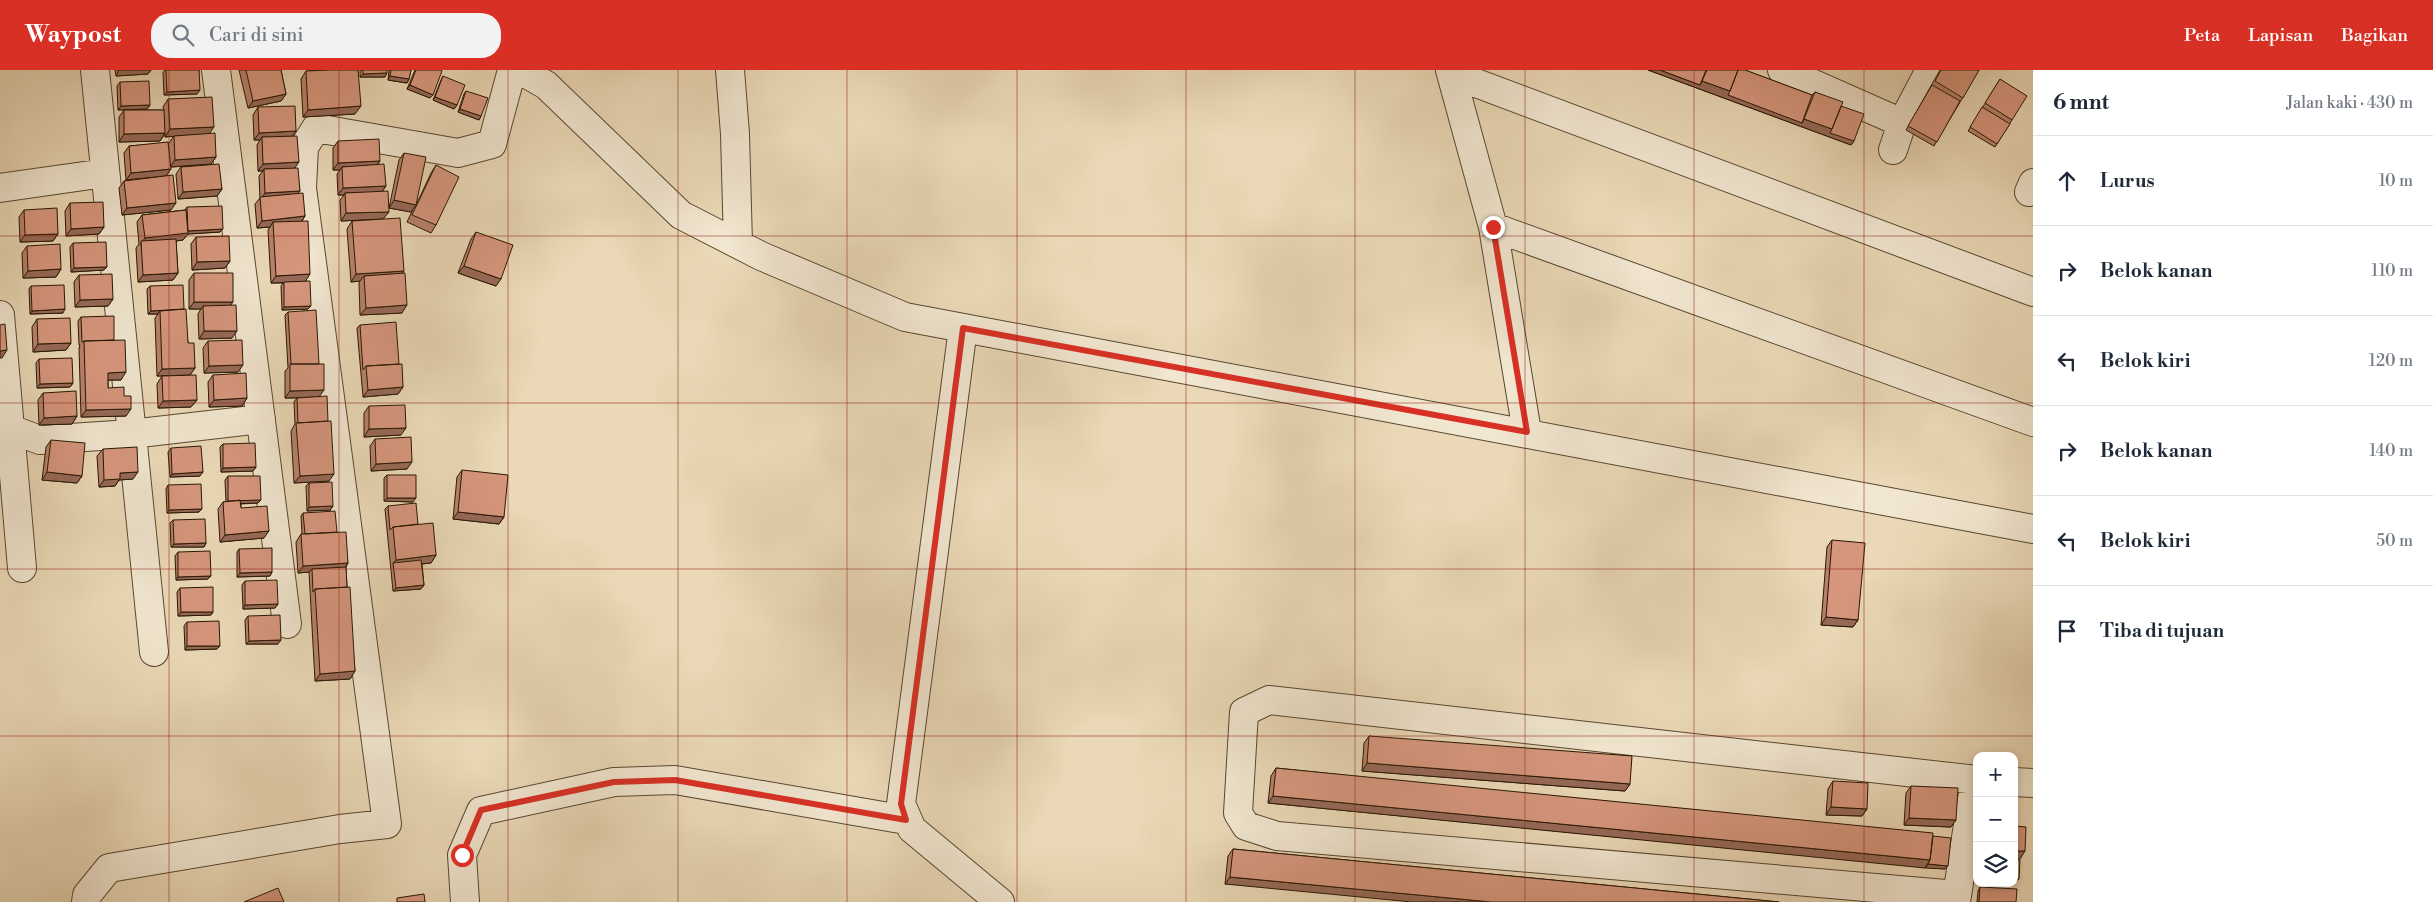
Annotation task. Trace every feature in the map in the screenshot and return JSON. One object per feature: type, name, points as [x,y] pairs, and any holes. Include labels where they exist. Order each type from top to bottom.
[{"type":"street","points":[[95,70],[154,652]]},
{"type":"street","points":[[216,70],[287,624]]},
{"type":"street","points":[[86,902],[87,894],[109,868],[340,828],[387,824],[302,188],[304,147],[316,128],[458,153],[492,144],[512,70]]},
{"type":"street","points":[[520,70],[546,84],[681,215],[738,244],[905,317],[2033,528]]},
{"type":"street","points":[[730,70],[736,134],[738,244]]},
{"type":"street","points":[[1782,70],[1902,123]]},
{"type":"street","points":[[1893,150],[1902,123],[1930,70]]},
{"type":"street","points":[[1451,72],[1493,227],[1527,432]]},
{"type":"street","points":[[1451,72],[2033,292]]},
{"type":"street","points":[[0,188],[105,173]]},
{"type":"street","points":[[1493,227],[2033,422]]},
{"type":"street","points":[[0,315],[22,568]]},
{"type":"street","points":[[963,328],[901,804],[906,820],[912,829],[1000,902]]},
{"type":"street","points":[[10,429],[40,440],[131,434],[261,420]]},
{"type":"street","points":[[1973,780],[1269,700],[1244,712],[1238,813],[1246,826],[1277,836],[1956,899],[1973,797]]},
{"type":"street","points":[[465,902],[462,855],[481,810],[614,782],[675,780],[906,820]]},
{"type":"street","points":[[2018,782],[2033,783]]},
{"type":"building","points":[[166,70],[199,70],[200,90],[167,92]]},
{"type":"building","points":[[246,70],[281,70],[286,94],[253,101]]},
{"type":"building","points":[[358,70],[361,106],[308,110],[306,71]]},
{"type":"building","points":[[363,70],[387,70],[387,73],[363,74]]},
{"type":"building","points":[[391,70],[411,70],[409,79],[390,76]]},
{"type":"building","points":[[416,70],[442,71],[433,95],[410,85]]},
{"type":"building","points":[[1660,70],[1706,70],[1700,85]]},
{"type":"building","points":[[1707,70],[1738,70],[1730,91],[1702,81]]},
{"type":"building","points":[[1738,70],[1745,70],[1812,95],[1802,123],[1728,95]]},
{"type":"building","points":[[1941,70],[1979,70],[1963,98],[1935,81]]},
{"type":"building","points":[[443,76],[465,85],[457,105],[435,97]]},
{"type":"building","points":[[2000,79],[2027,96],[2012,120],[1985,103]]},
{"type":"building","points":[[149,81],[150,105],[121,106],[120,82]]},
{"type":"building","points":[[1932,85],[1960,101],[1937,142],[1908,126]]},
{"type":"building","points":[[466,91],[488,98],[481,116],[460,109]]},
{"type":"building","points":[[1815,92],[1843,102],[1832,129],[1804,119]]},
{"type":"building","points":[[212,97],[214,127],[170,129],[168,99]]},
{"type":"building","points":[[295,106],[296,131],[259,133],[258,107]]},
{"type":"building","points":[[1841,106],[1864,114],[1854,141],[1830,133]]},
{"type":"building","points":[[1982,107],[2010,124],[1997,144],[1970,127]]},
{"type":"building","points":[[124,110],[164,110],[165,133],[124,134]]},
{"type":"building","points":[[215,133],[216,157],[175,160],[174,136]]},
{"type":"building","points":[[297,136],[299,162],[263,164],[262,137]]},
{"type":"building","points":[[379,139],[380,161],[338,163],[338,141]]},
{"type":"building","points":[[168,142],[171,169],[131,173],[129,146]]},
{"type":"building","points":[[404,153],[426,157],[416,205],[394,200]]},
{"type":"building","points":[[219,164],[222,189],[183,192],[181,167]]},
{"type":"building","points":[[384,164],[386,186],[343,188],[342,167]]},
{"type":"building","points":[[436,165],[459,177],[436,225],[412,215]]},
{"type":"building","points":[[298,168],[300,191],[265,193],[264,169]]},
{"type":"building","points":[[173,175],[176,203],[127,208],[124,181]]},
{"type":"building","points":[[388,191],[389,212],[346,213],[345,193]]},
{"type":"building","points":[[303,193],[305,216],[262,221],[260,197]]},
{"type":"building","points":[[103,202],[104,227],[71,229],[70,203]]},
{"type":"building","points":[[222,206],[223,229],[188,231],[187,207]]},
{"type":"building","points":[[57,208],[58,234],[25,235],[24,210]]},
{"type":"building","points":[[186,210],[188,233],[145,238],[142,215]]},
{"type":"building","points":[[400,218],[404,271],[356,274],[352,221]]},
{"type":"building","points":[[308,221],[310,274],[276,276],[273,222]]},
{"type":"building","points":[[476,232],[513,245],[501,279],[464,266]]},
{"type":"building","points":[[229,236],[230,261],[197,262],[196,237]]},
{"type":"building","points":[[176,239],[178,273],[143,275],[141,241]]},
{"type":"building","points":[[106,242],[107,267],[74,268],[73,243]]},
{"type":"building","points":[[60,244],[61,269],[28,271],[27,246]]},
{"type":"building","points":[[194,273],[233,273],[233,302],[194,302]]},
{"type":"building","points":[[405,273],[407,305],[366,308],[364,276]]},
{"type":"building","points":[[112,274],[113,299],[80,300],[79,275]]},
{"type":"building","points":[[310,281],[311,306],[284,307],[284,282]]},
{"type":"building","points":[[64,285],[65,309],[32,311],[31,286]]},
{"type":"building","points":[[183,285],[184,309],[151,311],[150,286]]},
{"type":"building","points":[[236,305],[237,331],[204,331],[203,306]]},
{"type":"building","points":[[186,309],[188,343],[194,343],[195,368],[162,369],[160,311]]},
{"type":"building","points":[[316,310],[319,364],[291,364],[288,312]]},
{"type":"building","points":[[114,316],[114,340],[82,342],[81,317]]},
{"type":"building","points":[[70,318],[71,343],[38,344],[37,319]]},
{"type":"building","points":[[396,322],[399,364],[366,366],[363,370],[360,325]]},
{"type":"building","points":[[5,324],[7,350],[0,351],[0,325]]},
{"type":"building","points":[[125,340],[126,372],[108,373],[108,388],[124,387],[124,396],[131,396],[131,409],[86,410],[84,341]]},
{"type":"building","points":[[242,340],[243,365],[209,366],[208,341]]},
{"type":"building","points":[[72,358],[73,383],[40,384],[39,359]]},
{"type":"building","points":[[290,364],[324,364],[324,390],[290,391]]},
{"type":"building","points":[[402,364],[403,387],[368,390],[366,366]]},
{"type":"building","points":[[246,373],[247,398],[214,400],[213,375]]},
{"type":"building","points":[[196,375],[197,400],[163,401],[162,376]]},
{"type":"building","points":[[76,391],[77,416],[44,418],[43,393]]},
{"type":"building","points":[[327,396],[328,421],[298,423],[297,398]]},
{"type":"building","points":[[405,405],[406,428],[369,429],[369,406]]},
{"type":"building","points":[[331,421],[334,474],[300,476],[296,423]]},
{"type":"building","points":[[411,437],[412,462],[376,464],[375,439]]},
{"type":"building","points":[[51,440],[85,443],[82,476],[47,472]]},
{"type":"building","points":[[255,443],[256,467],[223,468],[223,444]]},
{"type":"building","points":[[201,446],[203,472],[172,474],[171,448]]},
{"type":"building","points":[[137,447],[138,472],[120,473],[120,479],[104,480],[103,449]]},
{"type":"building","points":[[462,470],[508,475],[504,517],[458,512]]},
{"type":"building","points":[[387,475],[416,475],[416,498],[387,498]]},
{"type":"building","points":[[228,476],[260,476],[261,500],[228,501]]},
{"type":"building","points":[[332,482],[333,506],[309,507],[309,483]]},
{"type":"building","points":[[201,484],[202,509],[169,510],[168,485]]},
{"type":"building","points":[[240,500],[241,508],[267,506],[269,531],[225,535],[223,502]]},
{"type":"building","points":[[416,503],[418,524],[393,527],[390,530],[388,506]]},
{"type":"building","points":[[335,511],[337,532],[305,534],[303,513]]},
{"type":"building","points":[[205,519],[206,543],[174,544],[173,520]]},
{"type":"building","points":[[433,523],[436,555],[396,560],[393,527]]},
{"type":"building","points":[[346,532],[348,563],[303,566],[301,534]]},
{"type":"building","points":[[1832,540],[1865,543],[1858,620],[1826,617]]},
{"type":"building","points":[[272,548],[272,572],[240,573],[239,549]]},
{"type":"building","points":[[210,551],[211,576],[178,577],[178,552]]},
{"type":"building","points":[[421,560],[424,585],[396,588],[393,563]]},
{"type":"building","points":[[346,567],[347,587],[315,589],[313,592],[312,569]]},
{"type":"building","points":[[277,580],[278,604],[245,605],[245,581]]},
{"type":"building","points":[[213,587],[213,612],[181,612],[180,588]]},
{"type":"building","points":[[350,587],[355,671],[320,674],[315,589]]},
{"type":"building","points":[[280,615],[281,640],[249,641],[248,616]]},
{"type":"building","points":[[219,621],[220,646],[187,646],[187,622]]},
{"type":"building","points":[[1369,736],[1632,756],[1630,784],[1367,763]]},
{"type":"building","points":[[1276,768],[1933,833],[1930,860],[1273,796]]},
{"type":"building","points":[[1833,781],[1868,783],[1867,809],[1831,807]]},
{"type":"building","points":[[1911,786],[1958,788],[1956,820],[1909,818]]},
{"type":"building","points":[[2018,826],[2026,827],[2025,851],[2018,851]]},
{"type":"building","points":[[1933,836],[1951,838],[1948,866],[1928,864]]},
{"type":"building","points":[[1233,849],[1779,902],[1491,902],[1230,877]]},
{"type":"building","points":[[2018,860],[2020,860],[2019,879]]},
{"type":"building","points":[[1980,887],[2017,889],[2016,902],[1979,902]]},
{"type":"building","points":[[278,888],[284,902],[244,902]]},
{"type":"building","points":[[424,894],[425,902],[397,902],[397,898]]},
{"type":"route","points":[[462,855],[481,810],[614,782],[675,780],[906,820],[901,804],[963,328],[1527,432],[1493,227]]}]
